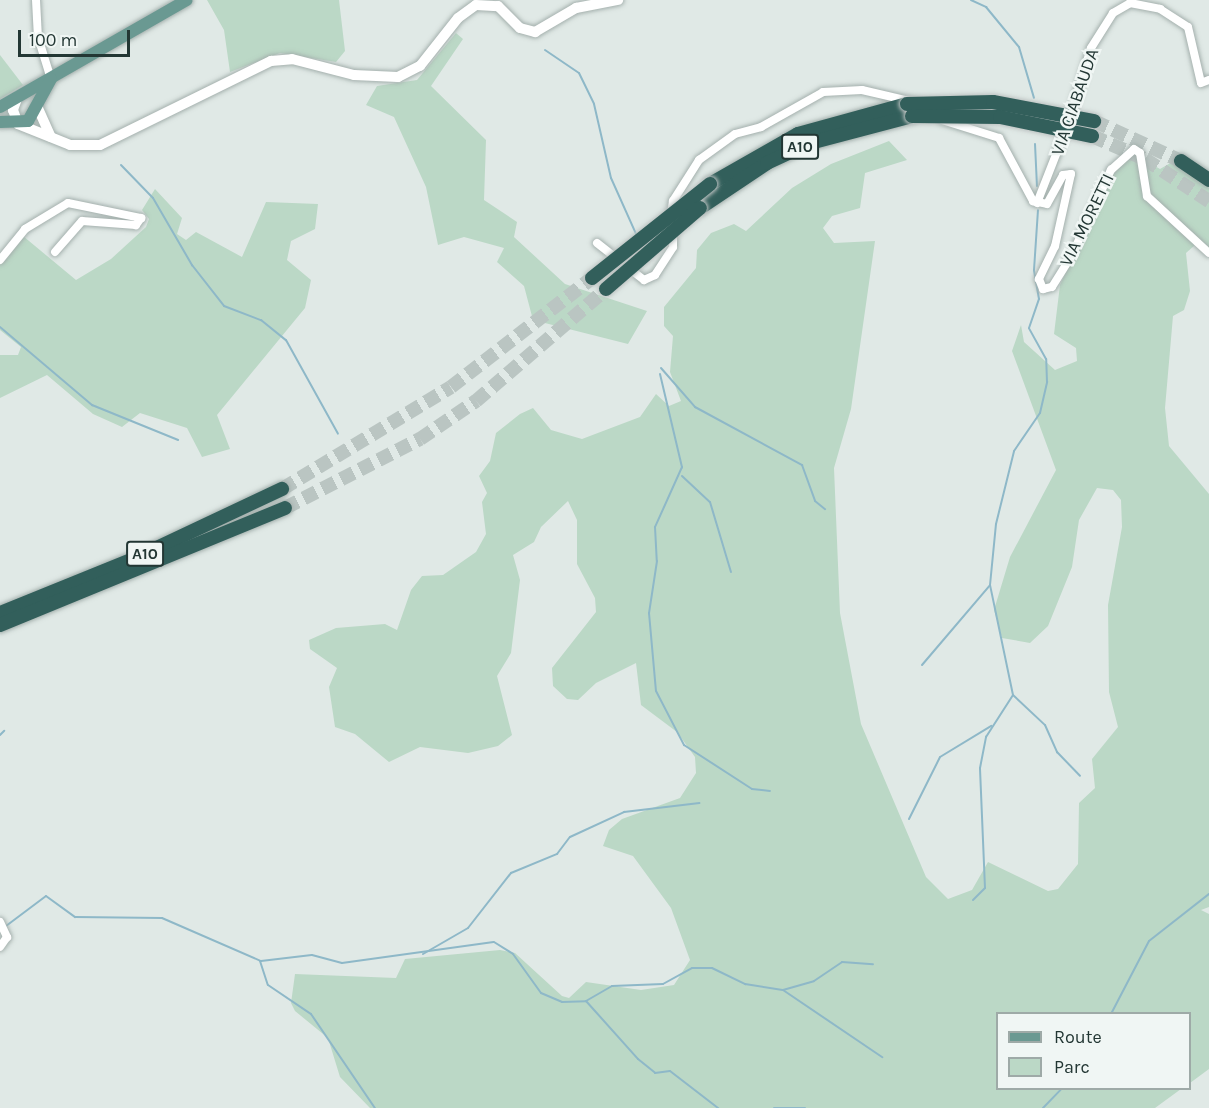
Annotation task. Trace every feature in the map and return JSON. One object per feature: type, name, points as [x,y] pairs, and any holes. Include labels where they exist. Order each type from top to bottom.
[{"type":"highway","name":"A10","points":[[591,278],[710,184],[798,134],[909,110],[993,102],[1094,122]]},
{"type":"highway","name":"A10","points":[[606,289],[700,208],[750,173],[810,143],[909,110],[1000,117],[1092,136]]},
{"type":"highway","points":[[1181,161],[1209,180]]},
{"type":"highway","name":"A10","points":[[4,618],[282,489]]},
{"type":"highway","name":"A10","points":[[4,618],[285,508]]},
{"type":"main road","points":[[0,122],[18,124],[75,146],[109,143],[248,69],[284,59],[354,75],[402,76],[420,66],[464,12],[480,3],[501,7],[518,26],[535,32],[576,8],[618,0]]},
{"type":"main road","points":[[0,107],[52,74],[185,1]]},
{"type":"main road","points":[[18,124],[28,121],[52,74]]},
{"type":"main road","points":[[18,96],[13,110],[18,124]]},
{"type":"main road","points":[[37,106],[40,121],[54,139]]},
{"type":"street","points":[[36,0],[38,37],[52,74]]},
{"type":"street","name":"VIA CIABAUDA","points":[[1037,203],[1049,183],[1088,56],[1119,8],[1139,2],[1183,22],[1193,36],[1201,83],[1209,80]]},
{"type":"street","points":[[597,243],[636,278],[650,278],[673,247],[671,207],[699,160],[735,134],[839,89],[908,97],[939,119],[993,135],[1011,154],[1027,195],[1037,203]]},
{"type":"street","name":"VIA MORETTI","points":[[1037,203],[1050,201],[1063,176],[1071,174],[1055,246],[1039,279],[1043,289],[1052,288],[1072,255],[1111,170],[1134,149],[1140,153],[1147,196],[1209,253]]},
{"type":"street","points":[[0,260],[25,230],[68,203],[141,219],[136,225],[82,221],[56,252]]},
{"type":"street","points":[[0,922],[7,934],[0,947]]},
{"type":"green space","points":[[207,0],[339,0],[345,51],[336,62],[280,53],[230,72],[224,30]]},
{"type":"green space","points":[[456,33],[463,39],[431,86],[486,140],[484,200],[517,222],[514,237],[565,284],[647,311],[628,344],[533,320],[524,286],[497,262],[504,248],[464,237],[438,245],[426,187],[394,117],[366,105],[377,86],[417,80]]},
{"type":"green space","points":[[0,55],[23,85],[0,99]]},
{"type":"green space","points":[[889,141],[907,160],[865,173],[860,208],[832,216],[823,228],[834,243],[875,241],[851,409],[834,468],[840,613],[861,724],[926,877],[948,899],[972,890],[988,862],[1048,891],[1058,889],[1078,864],[1079,803],[1095,788],[1092,759],[1118,727],[1109,692],[1108,605],[1122,527],[1121,500],[1113,490],[1097,488],[1079,520],[1072,567],[1048,626],[1030,643],[1002,638],[994,610],[1010,557],[1056,470],[1012,351],[1021,325],[1024,342],[1055,370],[1077,361],[1076,348],[1054,334],[1060,285],[1111,174],[1132,153],[1160,169],[1174,161],[1209,188],[1209,249],[1195,245],[1186,253],[1190,291],[1184,310],[1173,316],[1165,408],[1169,446],[1209,494],[1209,907],[1201,910],[1209,914],[1209,1069],[1191,1082],[1191,1012],[996,1012],[996,1090],[1180,1090],[1155,1108],[370,1108],[340,1077],[328,1038],[295,1011],[291,1003],[295,974],[396,978],[405,959],[500,950],[515,953],[562,996],[569,998],[586,982],[641,990],[674,985],[690,960],[671,908],[633,856],[603,846],[609,830],[622,819],[680,798],[696,773],[695,757],[677,732],[641,705],[636,663],[596,683],[578,700],[567,699],[553,686],[552,668],[596,612],[595,598],[577,564],[577,520],[568,501],[541,527],[534,542],[513,555],[520,580],[511,653],[497,676],[512,735],[498,746],[468,753],[420,747],[389,762],[355,734],[335,727],[329,687],[337,668],[310,649],[309,640],[336,628],[385,624],[397,630],[411,590],[422,576],[443,575],[476,552],[486,534],[482,502],[487,493],[479,476],[490,461],[496,433],[520,414],[533,408],[551,430],[582,439],[640,417],[656,394],[669,406],[681,401],[670,372],[673,336],[664,326],[664,307],[696,268],[697,250],[711,233],[734,224],[746,231],[792,188],[831,164]]},
{"type":"green space","points":[[155,189],[182,218],[177,234],[186,240],[196,232],[242,257],[266,202],[318,204],[315,229],[291,241],[287,260],[311,280],[305,308],[217,415],[230,449],[202,457],[187,428],[140,413],[122,427],[93,414],[47,375],[0,398],[0,355],[18,355],[21,347],[0,330],[0,261],[23,236],[76,280],[111,259],[146,227],[149,219],[142,210]]},
{"type":"waterway","points":[[971,0],[986,7],[1019,47],[1034,98]]},
{"type":"waterway","points":[[545,50],[579,73],[594,104],[611,178],[636,234]]},
{"type":"waterway","points":[[1035,144],[1037,186]]},
{"type":"waterway","points":[[121,165],[153,198],[192,265],[224,306],[261,320],[286,340],[338,434]]},
{"type":"waterway","points":[[973,900],[985,888],[980,768],[986,737],[1013,695],[990,585],[996,524],[1014,451],[1040,413],[1047,382],[1046,359],[1029,328],[1039,299],[1034,270],[1038,210]]},
{"type":"waterway","points":[[0,327],[92,405],[178,440]]},
{"type":"waterway","points":[[661,368],[695,407],[802,465],[815,501],[825,509]]},
{"type":"waterway","points":[[660,374],[682,467],[655,527],[657,561],[649,613],[656,691],[684,745],[752,789],[770,791]]},
{"type":"waterway","points":[[682,476],[710,502],[731,572]]},
{"type":"waterway","points":[[922,665],[990,585]]},
{"type":"waterway","points":[[1013,695],[1045,725],[1057,752],[1080,776]]},
{"type":"waterway","points":[[909,819],[940,757],[991,726]]},
{"type":"waterway","points":[[0,735],[4,731]]},
{"type":"waterway","points":[[423,954],[468,928],[511,873],[557,854],[570,837],[624,812],[699,803]]},
{"type":"waterway","points":[[1112,1012],[1149,941],[1209,894]]},
{"type":"waterway","points":[[6,926],[46,896],[75,917],[162,918],[261,961],[312,955],[342,963],[494,942],[513,954],[541,993],[562,1002],[586,1001],[612,986],[663,984],[692,968],[712,968],[745,984],[783,990],[882,1057]]},
{"type":"waterway","points":[[260,961],[268,985],[311,1014],[375,1108]]},
{"type":"waterway","points":[[783,990],[814,981],[842,962],[873,964]]},
{"type":"waterway","points":[[586,1001],[638,1059],[655,1073],[670,1071],[718,1108]]},
{"type":"waterway","points":[[1043,1108],[1060,1090]]},
{"type":"waterway","points":[[774,1108],[805,1108]]},
{"type":"tunnel","points":[[1094,121],[1181,161]]},
{"type":"tunnel","points":[[1092,136],[1145,159],[1209,201]]},
{"type":"tunnel","points":[[282,489],[451,387],[592,278]]},
{"type":"tunnel","points":[[285,508],[420,439],[476,401],[606,289]]}]
